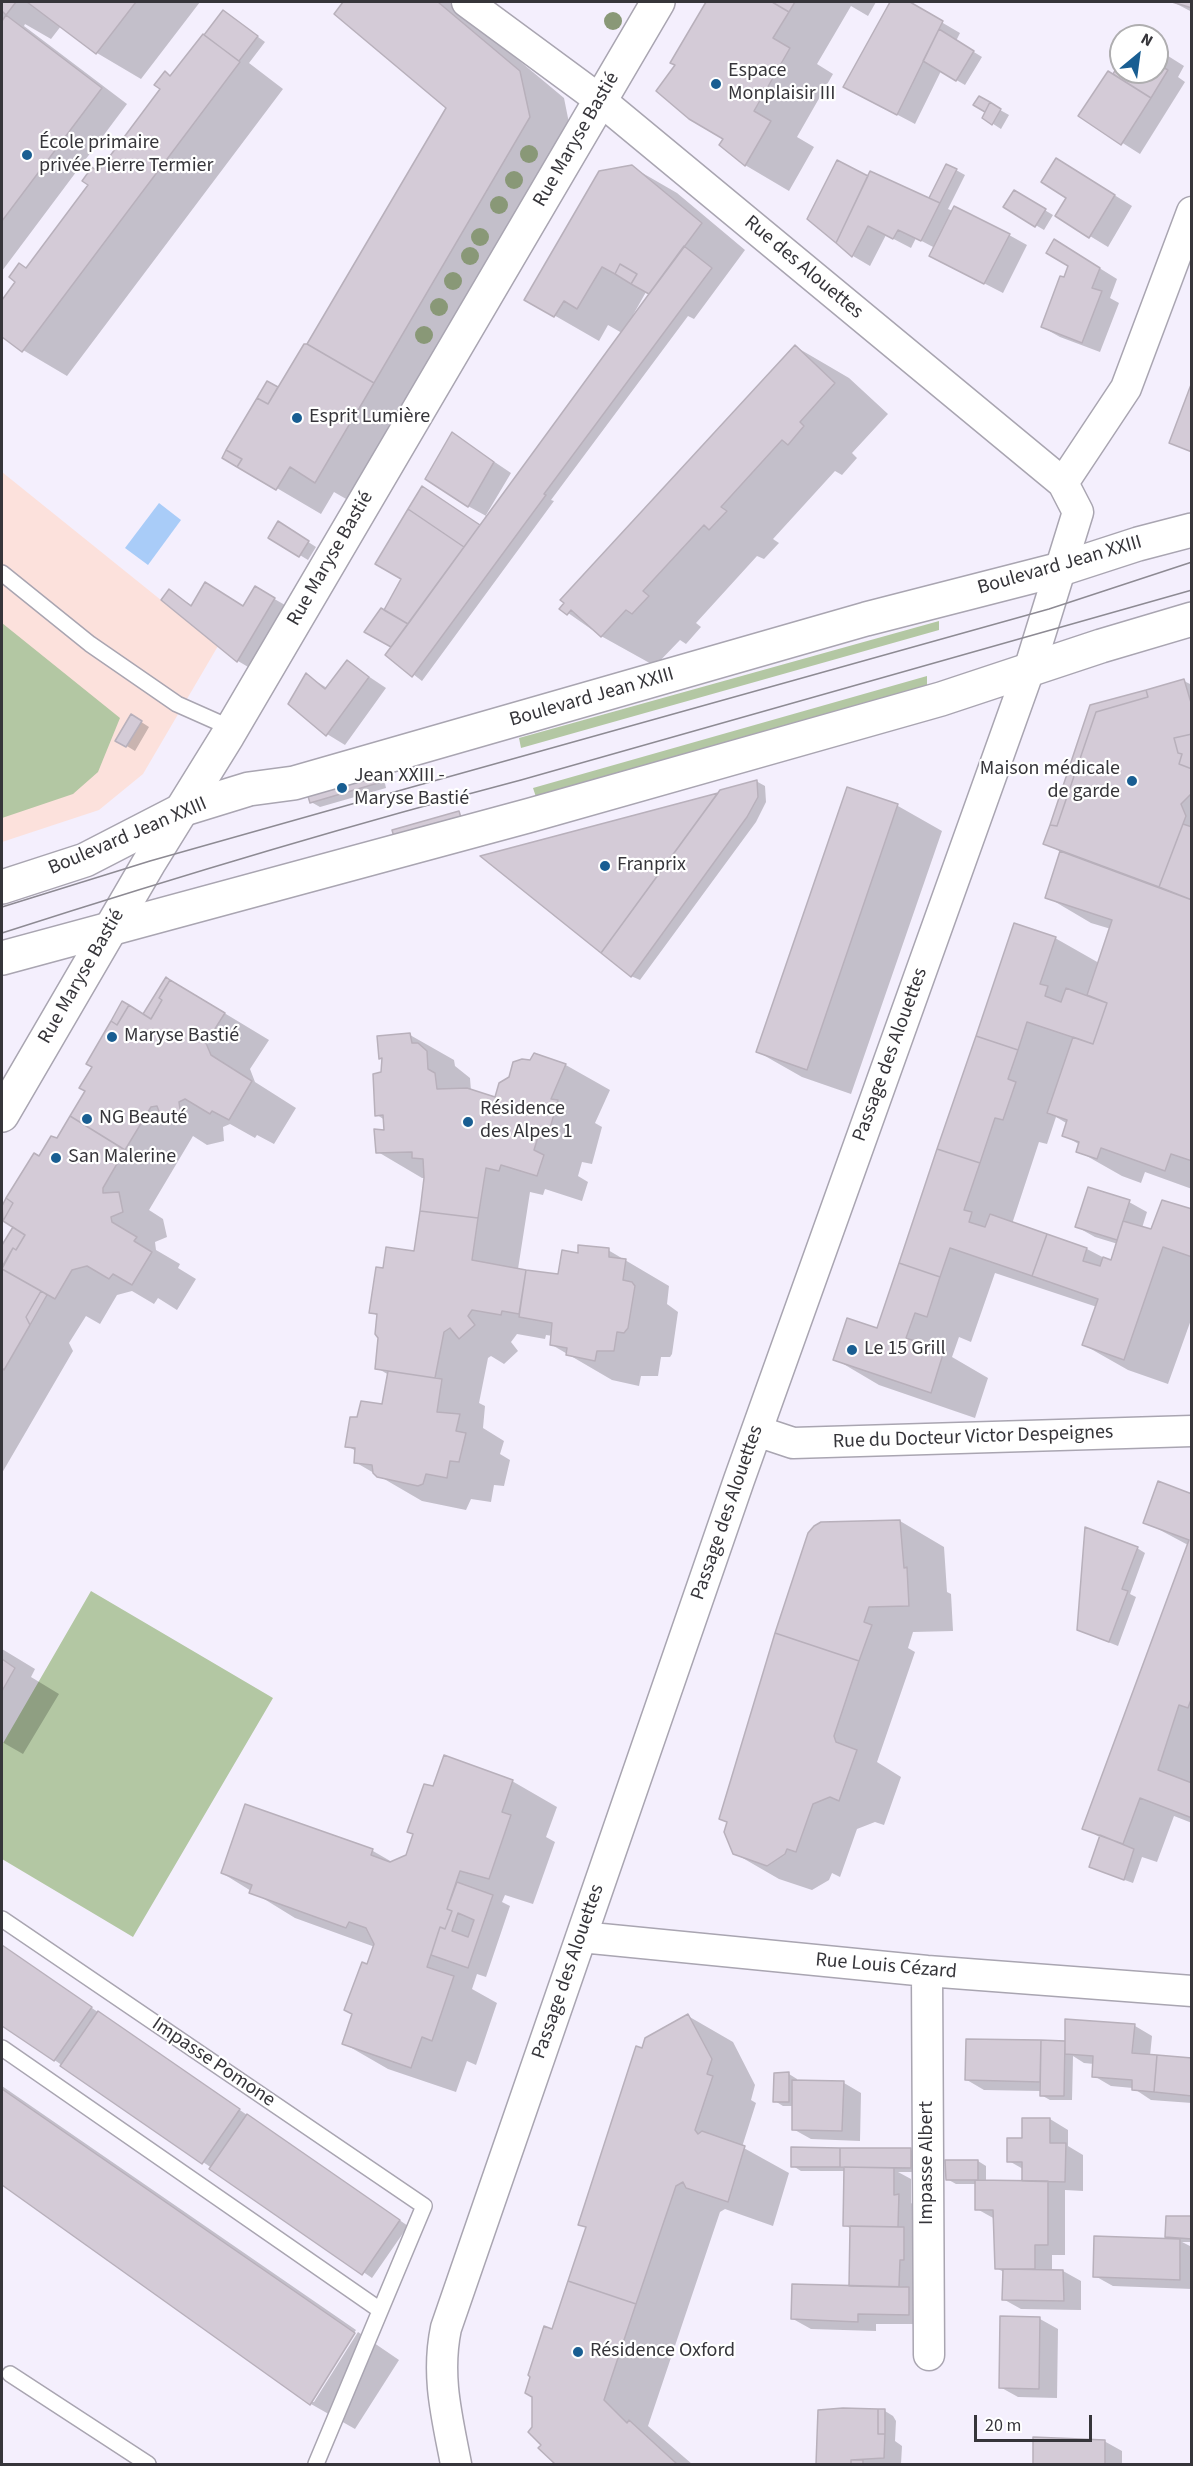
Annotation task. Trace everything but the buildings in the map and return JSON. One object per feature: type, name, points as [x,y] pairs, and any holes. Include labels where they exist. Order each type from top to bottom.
[{"type":"main road","name":"Rue Maryse Bastié","points":[[2,1115],[658,2]]},
{"type":"main road","name":"Boulevard Jean XXIII","points":[[2,887],[85,860],[184,809],[249,789],[304,780],[866,619],[1061,569],[1137,544],[1191,530]]},
{"type":"main road","points":[[2,958],[531,815],[941,699],[1191,619]]},
{"type":"street","name":"Rue des Alouettes","points":[[467,2],[600,100],[1064,483],[1078,512],[1061,569]]},
{"type":"street","points":[[1064,483],[1126,388],[1191,212]]},
{"type":"street","name":"Passage des Alouettes","points":[[456,2464],[441,2382],[440,2354],[446,2328],[757,1431],[1029,670],[1061,569]]},
{"type":"street","name":"Rue du Docteur Victor Despeignes","points":[[757,1431],[793,1443],[1191,1431]]},
{"type":"street","name":"Rue Louis Cézard","points":[[581,1937],[927,1971],[1191,1991]]},
{"type":"street","name":"Impasse Albert","points":[[927,1971],[929,2355]]},
{"type":"lane","points":[[2,573],[90,644],[177,704],[231,728]]},
{"type":"lane","name":"Impasse Pomone","points":[[2,1919],[424,2206],[380,2310]]},
{"type":"lane","points":[[2,2048],[380,2310],[316,2464]]},
{"type":"lane","points":[[10,2374],[148,2464]]},
{"type":"shaded area","points":[[2,472],[218,646],[143,774],[99,810],[2,842]]},
{"type":"green space","points":[[939,621],[939,630],[521,748],[519,738]]},
{"type":"green space","points":[[2,623],[120,718],[98,772],[73,794],[2,818]]},
{"type":"green space","points":[[927,676],[927,686],[536,797],[533,788]]},
{"type":"green space","points":[[91,1591],[273,1698],[133,1937],[2,1859],[2,1745]]},
{"type":"water","points":[[159,503],[181,520],[148,565],[125,548]]},
{"type":"tram line","points":[[2,907],[150,861],[1049,609],[1192,562]]},
{"type":"tram line","points":[[2,933],[325,834],[1192,590]]},
{"type":"place","name":"Espace Monplaisir III","points":[[716,84]]},
{"type":"place","name":"École primaire privée Pierre Termier","points":[[27,155]]},
{"type":"place","name":"Esprit Lumière","points":[[297,418]]},
{"type":"place","name":"Maison médicale de garde","points":[[1132,781]]},
{"type":"place","name":"Jean XXIII - Maryse Bastié","points":[[342,788]]},
{"type":"place","name":"Franprix","points":[[605,866]]},
{"type":"place","name":"Maryse Bastié","points":[[112,1037]]},
{"type":"place","name":"NG Beauté","points":[[87,1119]]},
{"type":"place","name":"Résidence des Alpes 1","points":[[468,1122]]},
{"type":"place","name":"San Malerine","points":[[56,1158]]},
{"type":"place","name":"Le 15 Grill","points":[[852,1350]]},
{"type":"place","name":"Résidence Oxford","points":[[578,2352]]}]
